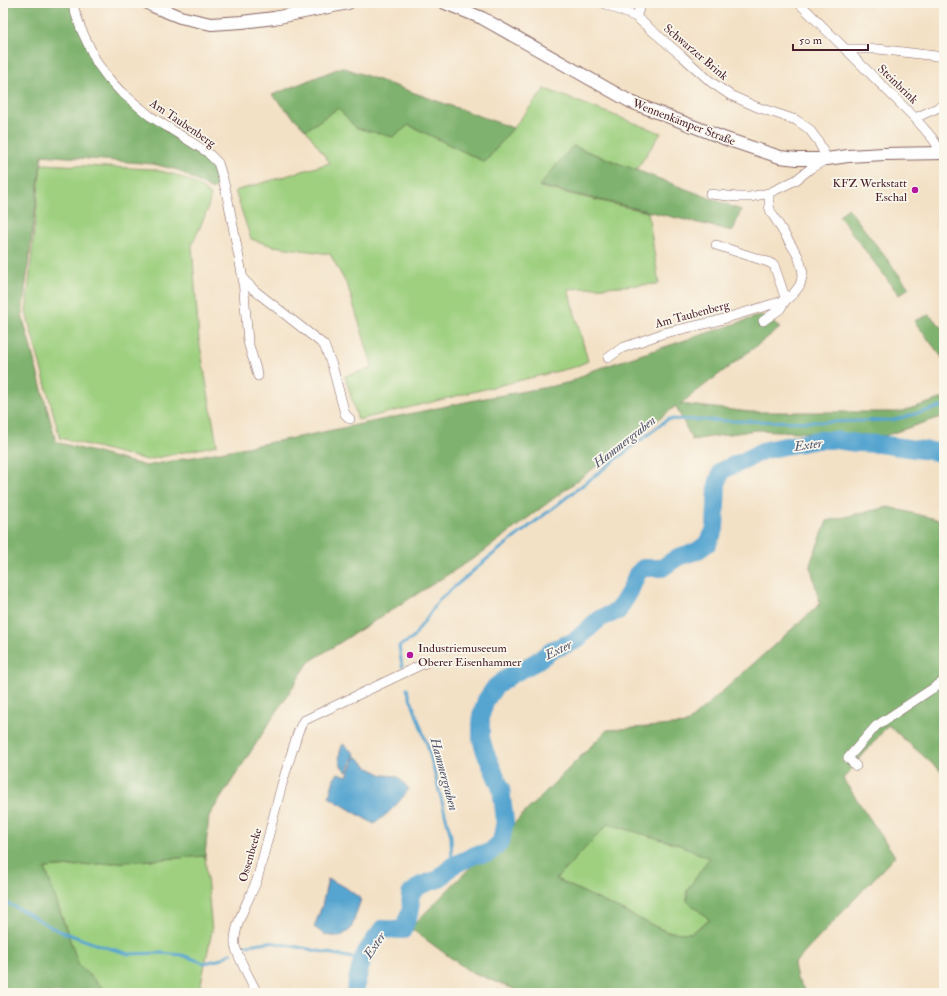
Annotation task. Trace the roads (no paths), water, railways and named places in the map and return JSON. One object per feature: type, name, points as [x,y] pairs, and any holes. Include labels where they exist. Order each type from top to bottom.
[{"type":"street","name":"Am Taubenberg","points":[[72,3],[81,28],[97,63],[120,91],[150,116],[207,152],[218,163],[229,205],[243,279],[248,342],[258,376]]},
{"type":"street","points":[[148,3],[180,17],[211,24],[274,18],[348,3]]},
{"type":"street","name":"Wennenkämper Straße","points":[[445,3],[482,18],[631,102],[726,139],[780,157],[797,160],[942,152]]},
{"type":"street","name":"Schwarzer Brink","points":[[603,3],[636,17],[711,82],[730,95],[757,107],[796,120],[809,130],[818,141],[827,159]]},
{"type":"street","points":[[636,17],[639,9],[638,3]]},
{"type":"street","name":"Steinbrink","points":[[799,3],[915,118],[942,152]]},
{"type":"street","points":[[845,49],[878,49],[944,57]]},
{"type":"street","points":[[915,118],[944,105]]},
{"type":"street","points":[[710,194],[750,197],[769,193],[796,180],[810,168],[827,159]]},
{"type":"street","points":[[763,321],[780,309],[786,300],[794,293],[800,285],[803,273],[802,265],[798,256],[771,212],[769,206],[769,193]]},
{"type":"street","points":[[716,245],[774,265],[786,300]]},
{"type":"street","points":[[243,279],[254,290],[324,345],[332,365],[345,414],[350,419]]},
{"type":"street","name":"Am Taubenberg","points":[[608,358],[622,348],[664,333],[713,322],[786,300]]},
{"type":"street","name":"Ossenbeeke","points":[[257,993],[237,953],[235,944],[237,930],[244,906],[257,880],[282,784],[298,732],[303,721],[427,662]]},
{"type":"street","points":[[856,766],[848,758],[876,726],[944,681]]},
{"type":"water","points":[[343,744],[355,754],[347,772],[341,766],[339,759]]},
{"type":"water","points":[[356,756],[369,768],[383,775],[397,776],[409,789],[393,808],[374,824],[329,797],[334,779],[338,773],[347,776]]},
{"type":"water","points":[[328,879],[345,887],[361,899],[351,929],[340,937],[325,935],[314,927],[322,906]]},
{"type":"waterway","name":"Hammergraben","points":[[402,666],[399,646],[412,639],[439,600],[487,559],[668,419],[827,422],[893,420],[944,406]]},
{"type":"waterway","name":"Exter","points":[[355,993],[364,955],[382,929],[403,930],[411,909],[410,894],[421,885],[439,879],[452,866],[475,855],[489,853],[501,842],[505,821],[501,788],[485,752],[481,738],[481,715],[486,700],[495,687],[511,675],[534,663],[554,649],[575,641],[599,619],[618,611],[630,591],[637,574],[643,568],[662,568],[678,557],[697,551],[708,543],[715,529],[717,484],[722,470],[744,461],[762,451],[817,440],[879,444],[944,453]]},
{"type":"waterway","name":"Hammergraben","points":[[407,689],[428,747],[451,836],[452,866]]},
{"type":"waterway","points":[[3,901],[57,930],[95,944],[129,954],[161,953],[182,955],[204,963],[218,960],[232,953]]},
{"type":"waterway","points":[[240,946],[269,942],[363,960]]},
{"type":"place","name":"KFZ Werkstatt Eschal","points":[[915,190]]},
{"type":"place","name":"Industriemuseeum Oberer Eisenhammer","points":[[410,655]]}]
